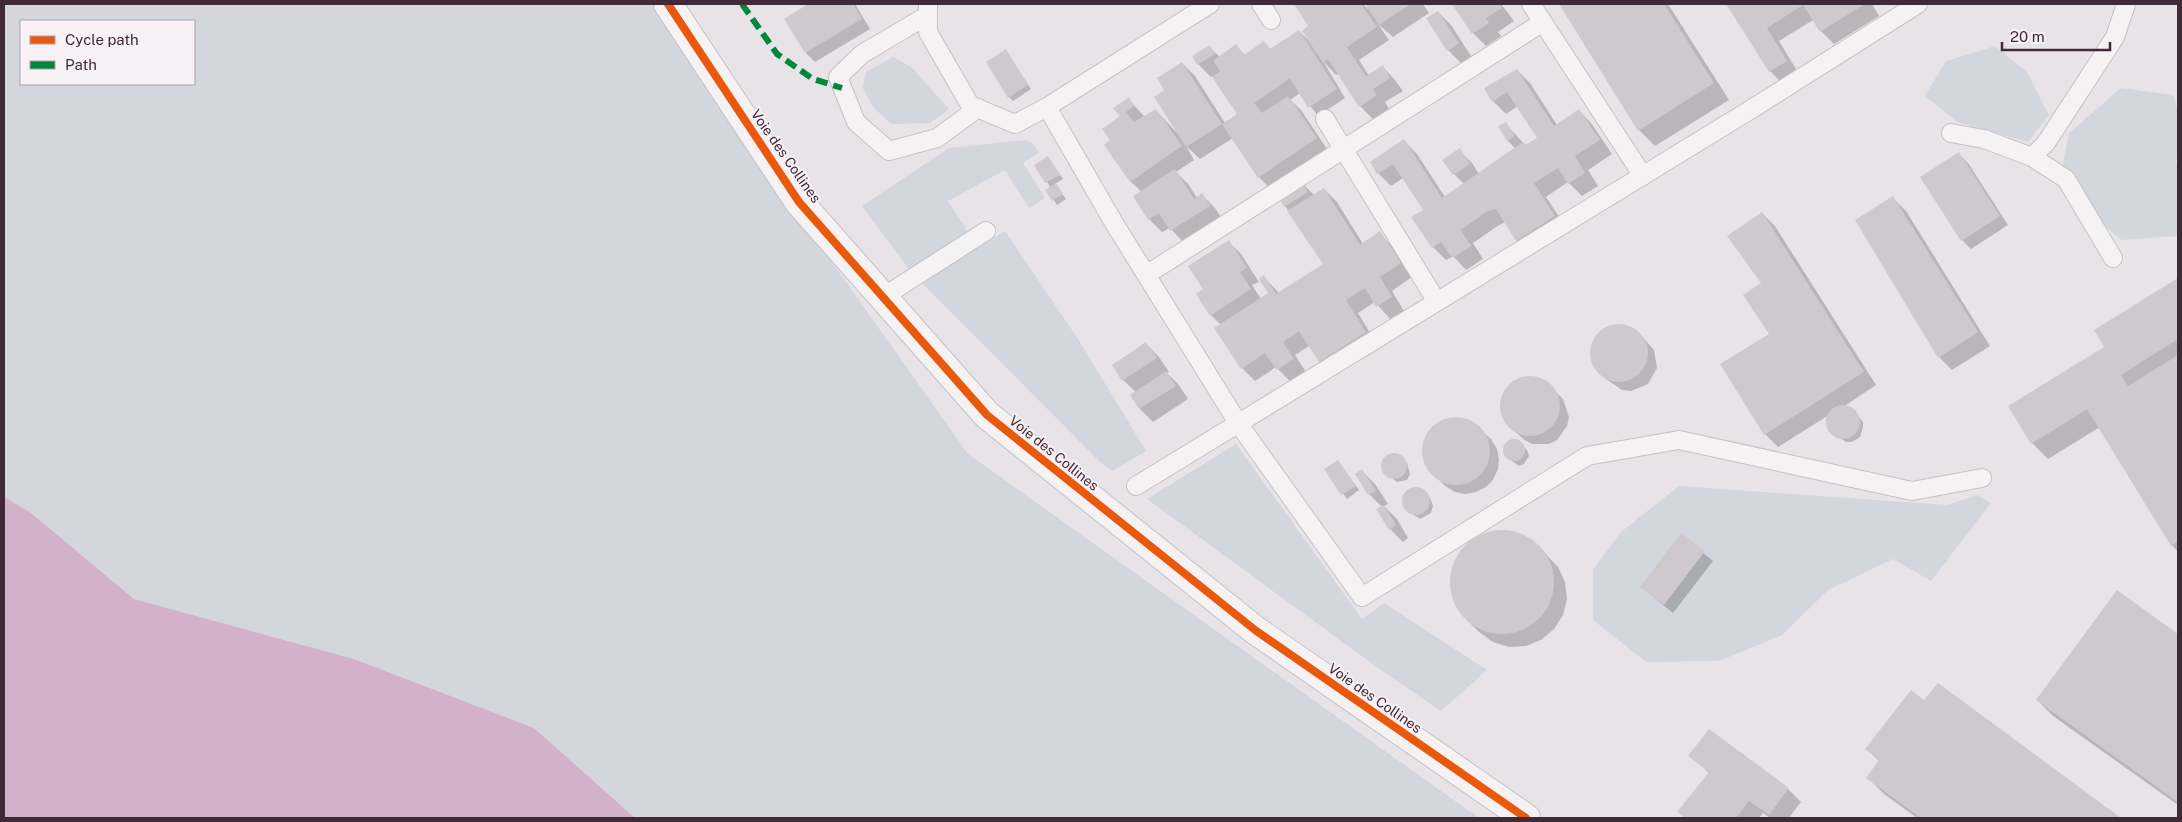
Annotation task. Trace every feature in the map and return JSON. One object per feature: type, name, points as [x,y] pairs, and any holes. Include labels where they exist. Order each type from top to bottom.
[{"type":"street","name":"Voie des Collines","points":[[668,4],[799,202],[994,421],[1255,630],[1526,818]]},
{"type":"lane","points":[[928,9],[928,32],[970,105],[1015,124],[1047,107],[1210,4]]},
{"type":"lane","points":[[1261,4],[1271,20]]},
{"type":"lane","points":[[1531,4],[1643,176]]},
{"type":"lane","points":[[1136,486],[1643,176],[1918,4]]},
{"type":"lane","points":[[2032,157],[2046,143],[2115,36],[2126,4]]},
{"type":"lane","points":[[928,9],[862,54],[838,77],[856,122],[890,151],[937,138],[978,108]]},
{"type":"lane","points":[[1146,275],[1543,22]]},
{"type":"lane","points":[[1047,107],[1146,275],[1238,423],[1362,597],[1587,456],[1679,440],[1912,491],[1982,478]]},
{"type":"lane","points":[[1325,119],[1437,302]]},
{"type":"lane","points":[[1951,133],[1984,139],[2032,157],[2066,179],[2113,258]]},
{"type":"lane","points":[[883,297],[986,231]]},
{"type":"shaded area","points":[[4,4],[655,4],[697,72],[968,454],[1479,818],[635,818],[534,728],[354,659],[134,599],[30,512],[4,497]]},
{"type":"shaded area","points":[[1995,46],[2027,72],[2049,115],[2028,142],[1957,122],[1925,96],[1946,61]]},
{"type":"shaded area","points":[[893,57],[911,67],[949,109],[930,123],[891,124],[873,107],[863,88],[866,72]]},
{"type":"shaded area","points":[[2121,88],[2173,95],[2178,111],[2179,129],[2176,163],[2178,165],[2178,236],[2121,240],[2059,186],[2069,133]]},
{"type":"shaded area","points":[[1025,140],[1033,144],[1039,153],[1023,163],[1045,198],[1029,208],[1005,170],[1001,172],[948,201],[969,234],[909,269],[862,206],[949,148]]},
{"type":"shaded area","points":[[1005,231],[1078,339],[1146,451],[1112,471],[1100,462],[921,282]]},
{"type":"shaded area","points":[[1236,444],[1362,619],[1384,603],[1487,670],[1441,711],[1381,670],[1147,499]]},
{"type":"shaded area","points":[[1679,486],[1948,505],[1977,495],[1991,503],[1931,581],[1893,559],[1828,590],[1782,635],[1719,661],[1646,662],[1593,620],[1593,570],[1621,532]]},
{"type":"shaded area","points":[[4,497],[30,512],[134,599],[354,659],[534,728],[635,818],[4,818]]},
{"type":"building","points":[[808,4],[853,4],[862,19],[805,53],[784,19]]},
{"type":"building","points":[[1294,4],[1361,4],[1377,27],[1347,47],[1366,76],[1383,65],[1390,78],[1373,89],[1377,95],[1359,107],[1328,59],[1323,63],[1302,31],[1308,26]]},
{"type":"building","points":[[1365,4],[1411,4],[1379,25]]},
{"type":"building","points":[[1452,4],[1479,4],[1480,6],[1484,4],[1500,4],[1502,8],[1486,18],[1489,23],[1472,34]]},
{"type":"building","points":[[1559,4],[1664,4],[1714,83],[1638,131]]},
{"type":"building","points":[[1726,4],[1865,4],[1820,32],[1803,5],[1767,28],[1787,61],[1769,72]]},
{"type":"building","points":[[1438,11],[1459,43],[1447,51],[1426,18]]},
{"type":"building","points":[[1299,30],[1337,89],[1308,108],[1290,78],[1254,103],[1262,113],[1288,96],[1317,138],[1258,178],[1222,124],[1237,114],[1212,77],[1220,71],[1213,61],[1236,44],[1244,55],[1264,41],[1270,49]]},
{"type":"building","points":[[1210,45],[1215,54],[1197,65],[1192,56]]},
{"type":"building","points":[[1006,49],[1028,85],[1008,98],[986,62]]},
{"type":"building","points":[[1182,62],[1222,124],[1186,147],[1154,97],[1164,90],[1157,78]]},
{"type":"building","points":[[1517,69],[1554,126],[1579,109],[1600,140],[1575,156],[1585,173],[1568,184],[1558,168],[1534,183],[1555,216],[1516,241],[1496,209],[1486,212],[1461,230],[1471,246],[1452,258],[1441,242],[1432,248],[1411,217],[1423,210],[1393,164],[1377,174],[1370,162],[1404,139],[1442,198],[1523,142],[1525,145],[1537,138],[1507,92],[1492,102],[1484,88]]},
{"type":"building","points":[[1129,97],[1134,106],[1126,112],[1134,122],[1156,109],[1182,146],[1130,182],[1104,145],[1110,140],[1102,129],[1120,116],[1113,108]]},
{"type":"building","points":[[1506,122],[1515,136],[1507,141],[1498,126]]},
{"type":"building","points":[[1460,148],[1470,164],[1453,175],[1442,160]]},
{"type":"building","points":[[1959,152],[2000,216],[1961,241],[1920,177]]},
{"type":"building","points":[[1048,156],[1060,175],[1045,183],[1034,165]]},
{"type":"building","points":[[1175,169],[1194,199],[1202,193],[1210,206],[1170,231],[1159,213],[1148,220],[1133,196]]},
{"type":"building","points":[[1302,182],[1308,192],[1284,207],[1278,197]]},
{"type":"building","points":[[1056,183],[1063,194],[1052,201],[1045,190]]},
{"type":"building","points":[[1324,188],[1360,245],[1380,231],[1401,263],[1380,277],[1392,297],[1376,307],[1365,288],[1346,300],[1366,332],[1319,362],[1299,331],[1283,342],[1294,359],[1277,370],[1265,353],[1241,369],[1214,328],[1268,293],[1259,279],[1264,275],[1276,294],[1323,264],[1287,211]]},
{"type":"building","points":[[1893,196],[1978,332],[1938,358],[1855,220]]},
{"type":"building","points":[[1762,212],[1864,372],[1764,435],[1720,364],[1769,334],[1743,295],[1761,283],[1727,236]]},
{"type":"building","points":[[1229,240],[1247,268],[1240,272],[1251,289],[1210,316],[1196,294],[1203,289],[1188,266]]},
{"type":"building","points":[[2178,278],[2178,339],[2121,375],[2128,386],[2178,355],[2178,541],[2171,546],[2087,409],[2031,444],[2008,406],[2104,347],[2094,330]]},
{"type":"building","points":[[1613,324],[1625,324],[1640,332],[1648,347],[1648,359],[1640,374],[1625,382],[1613,382],[1598,374],[1590,359],[1590,347],[1598,332]]},
{"type":"building","points":[[1146,342],[1157,358],[1122,381],[1112,365]]},
{"type":"building","points":[[1166,371],[1176,386],[1139,409],[1130,395]]},
{"type":"building","points":[[1530,376],[1547,381],[1555,389],[1560,406],[1555,423],[1547,431],[1530,436],[1513,431],[1505,423],[1500,406],[1505,389],[1513,381]]},
{"type":"building","points":[[1843,405],[1855,410],[1860,422],[1855,434],[1843,439],[1831,434],[1826,422],[1831,410]]},
{"type":"building","points":[[1456,417],[1469,420],[1480,427],[1487,438],[1490,451],[1487,464],[1480,475],[1469,482],[1456,485],[1443,482],[1432,475],[1425,464],[1422,451],[1425,438],[1432,427],[1443,420]]},
{"type":"building","points":[[1514,439],[1522,442],[1525,450],[1522,458],[1514,461],[1506,458],[1503,450],[1506,442]]},
{"type":"building","points":[[1394,453],[1403,457],[1407,466],[1403,475],[1394,479],[1385,475],[1381,466],[1385,457]]},
{"type":"building","points":[[1338,460],[1356,486],[1341,495],[1324,469]]},
{"type":"building","points":[[1362,469],[1376,491],[1368,495],[1355,474]]},
{"type":"building","points":[[1416,487],[1426,491],[1430,501],[1426,511],[1416,515],[1406,511],[1402,501],[1406,491]]},
{"type":"building","points":[[1384,505],[1396,525],[1389,530],[1376,509]]},
{"type":"building","points":[[1502,530],[1522,534],[1539,545],[1550,562],[1554,582],[1550,602],[1539,619],[1522,630],[1502,634],[1482,630],[1465,619],[1454,602],[1450,582],[1454,562],[1465,545],[1482,534]]},
{"type":"building","points":[[1681,533],[1705,551],[1664,605],[1640,587]]},
{"type":"building","points":[[2117,590],[2178,634],[2178,802],[2036,700]]},
{"type":"building","points":[[1938,683],[2121,818],[1921,818],[1866,778],[1879,760],[1865,749],[1911,690],[1924,700]]},
{"type":"building","points":[[1709,729],[1789,788],[1769,815],[1749,801],[1736,818],[1686,818],[1677,812],[1709,772],[1688,756]]},
{"type":"marked path","points":[[742,4],[777,54],[813,79],[842,88]]},
{"type":"cycle path","points":[[668,4],[799,202],[987,415],[1255,630],[1526,818]]}]
